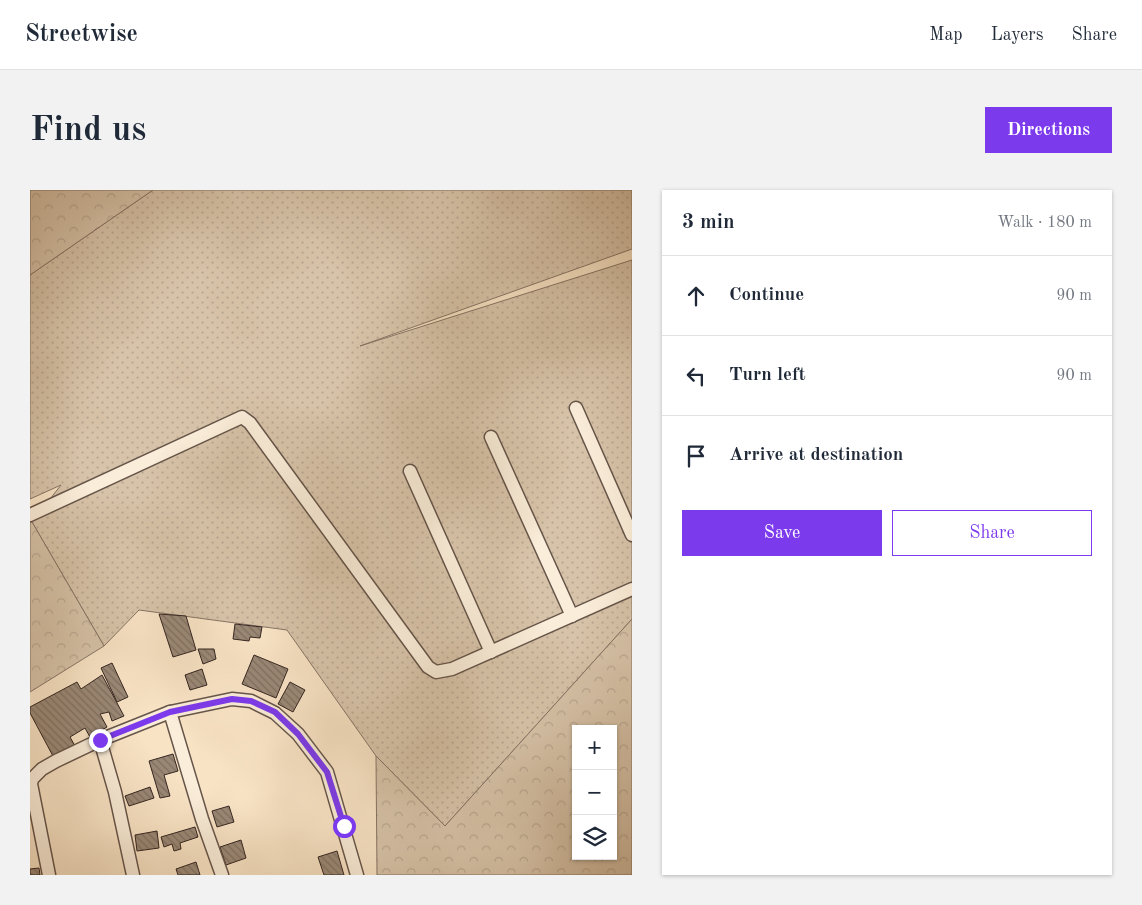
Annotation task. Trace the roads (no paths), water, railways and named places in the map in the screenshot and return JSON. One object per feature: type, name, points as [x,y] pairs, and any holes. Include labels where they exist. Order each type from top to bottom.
[{"type":"street","points":[[576,408],[632,535]]},
{"type":"street","points":[[30,515],[242,417],[250,423],[428,667],[436,672],[443,672],[491,652],[632,589]]},
{"type":"street","points":[[490,437],[572,616]]},
{"type":"street","points":[[410,471],[491,652]]},
{"type":"street","points":[[49,875],[32,794],[32,779],[49,765],[100,740],[170,712],[232,699],[251,701],[275,712],[298,734],[327,772],[357,875]]},
{"type":"street","points":[[170,712],[202,819],[222,875]]},
{"type":"street","points":[[100,740],[115,792],[133,875]]}]
